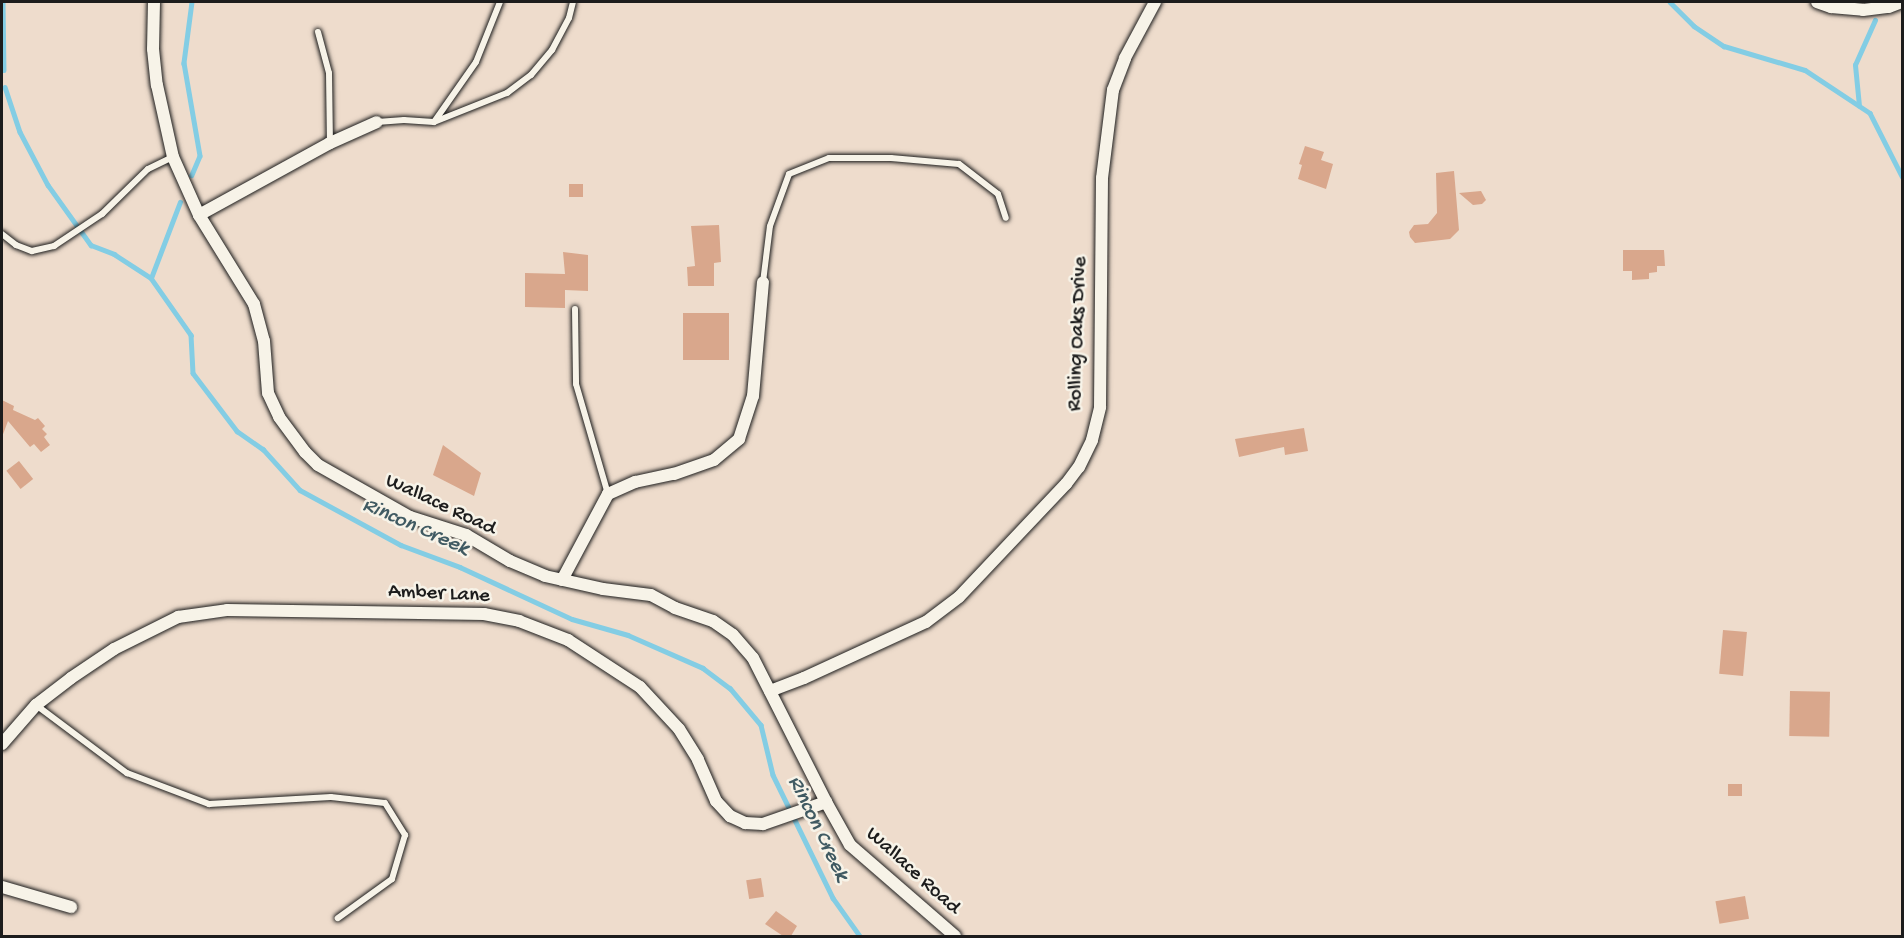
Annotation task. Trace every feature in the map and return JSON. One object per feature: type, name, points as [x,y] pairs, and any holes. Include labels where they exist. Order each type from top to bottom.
[{"type":"street","name":"Wallace Road","points":[[154,2],[153,49],[157,85],[172,157],[199,215],[254,304],[264,341],[268,393],[279,417],[318,465],[410,517],[466,535],[510,561],[562,580],[603,589],[651,595],[675,608],[713,621],[733,635],[753,658],[825,802],[850,845],[955,936]]},
{"type":"street","name":"Rolling Oaks Drive","points":[[770,690],[804,678],[926,621],[959,597],[1078,467],[1092,440],[1100,407],[1102,178],[1113,90],[1125,58],[1155,2]]},
{"type":"street","points":[[1817,2],[1831,7],[1863,10],[1889,7],[1902,2]]},
{"type":"street","points":[[199,215],[330,143],[377,122]]},
{"type":"street","points":[[562,580],[608,494],[635,482],[674,474],[714,460],[739,439],[753,396],[763,282]]},
{"type":"street","name":"Amber Lane","points":[[2,744],[36,705],[114,649],[170,620],[193,613],[227,609],[484,614],[542,629],[583,648],[622,673],[659,704],[680,729],[698,759],[716,801],[730,816],[754,824],[782,818],[825,802]]},
{"type":"street","points":[[2,887],[71,907]]},
{"type":"lane","points":[[434,122],[476,62],[500,2]]},
{"type":"lane","points":[[377,122],[404,120],[434,122],[507,93],[531,75],[552,50],[569,18],[573,2]]},
{"type":"lane","points":[[318,33],[329,73],[330,143]]},
{"type":"lane","points":[[2,234],[16,245],[32,250],[46,249],[66,240],[95,219],[148,169],[172,157]]},
{"type":"lane","points":[[763,282],[770,226],[789,174],[829,158],[891,158],[960,164],[998,194],[1006,218]]},
{"type":"lane","points":[[575,309],[576,384],[608,494]]},
{"type":"lane","points":[[36,705],[127,773],[209,804],[330,796],[385,803],[405,835],[392,879],[338,918]]},
{"type":"building","points":[[1305,146],[1324,152],[1321,160],[1333,164],[1326,189],[1298,179],[1302,165],[1299,164]]},
{"type":"building","points":[[1454,171],[1459,230],[1450,239],[1415,243],[1409,232],[1414,225],[1428,224],[1437,213],[1436,173]]},
{"type":"building","points":[[569,184],[583,184],[583,197],[569,197]]},
{"type":"building","points":[[1481,191],[1486,200],[1482,204],[1473,205],[1459,193]]},
{"type":"building","points":[[719,225],[721,262],[714,263],[714,286],[688,286],[687,267],[695,266],[691,226]]},
{"type":"building","points":[[1623,250],[1664,250],[1665,266],[1657,266],[1657,272],[1649,273],[1649,279],[1632,280],[1632,271],[1623,271]]},
{"type":"building","points":[[563,252],[588,255],[588,291],[565,290],[565,308],[525,307],[525,273],[565,274]]},
{"type":"building","points":[[683,313],[729,313],[729,360],[683,360]]},
{"type":"building","points":[[2,400],[14,406],[13,410],[35,420],[38,418],[45,426],[42,429],[47,434],[44,437],[50,445],[41,452],[34,444],[30,447],[8,421],[2,437]]},
{"type":"building","points":[[1304,428],[1308,451],[1285,455],[1284,447],[1239,457],[1235,439]]},
{"type":"building","points":[[443,445],[481,473],[474,496],[433,475]]},
{"type":"building","points":[[19,461],[33,479],[21,489],[6,471]]},
{"type":"building","points":[[1723,630],[1747,632],[1743,676],[1719,674]]},
{"type":"building","points":[[1790,691],[1830,692],[1829,737],[1789,736]]},
{"type":"building","points":[[1728,784],[1742,784],[1742,796],[1728,796]]},
{"type":"building","points":[[761,878],[764,897],[749,899],[746,880]]},
{"type":"building","points":[[1745,896],[1749,919],[1719,924],[1715,901]]},
{"type":"building","points":[[776,911],[797,926],[791,936],[783,936],[765,924]]},
{"type":"waterway","name":"Rincon Creek","points":[[3,2],[4,70]]},
{"type":"waterway","points":[[192,2],[184,63],[200,156],[192,175]]},
{"type":"waterway","points":[[1670,2],[1694,26],[1724,46],[1805,70],[1870,113],[1902,176]]},
{"type":"waterway","points":[[1859,106],[1855,65],[1875,20]]},
{"type":"waterway","name":"Rincon Creek","points":[[5,87],[20,132],[48,185],[91,245],[114,254],[151,278],[191,335],[193,373],[237,431],[263,449],[300,490],[401,545],[460,567],[572,619],[628,635],[703,668],[730,688],[761,725],[773,775],[833,898],[860,936]]},
{"type":"waterway","points":[[151,278],[180,202]]}]
